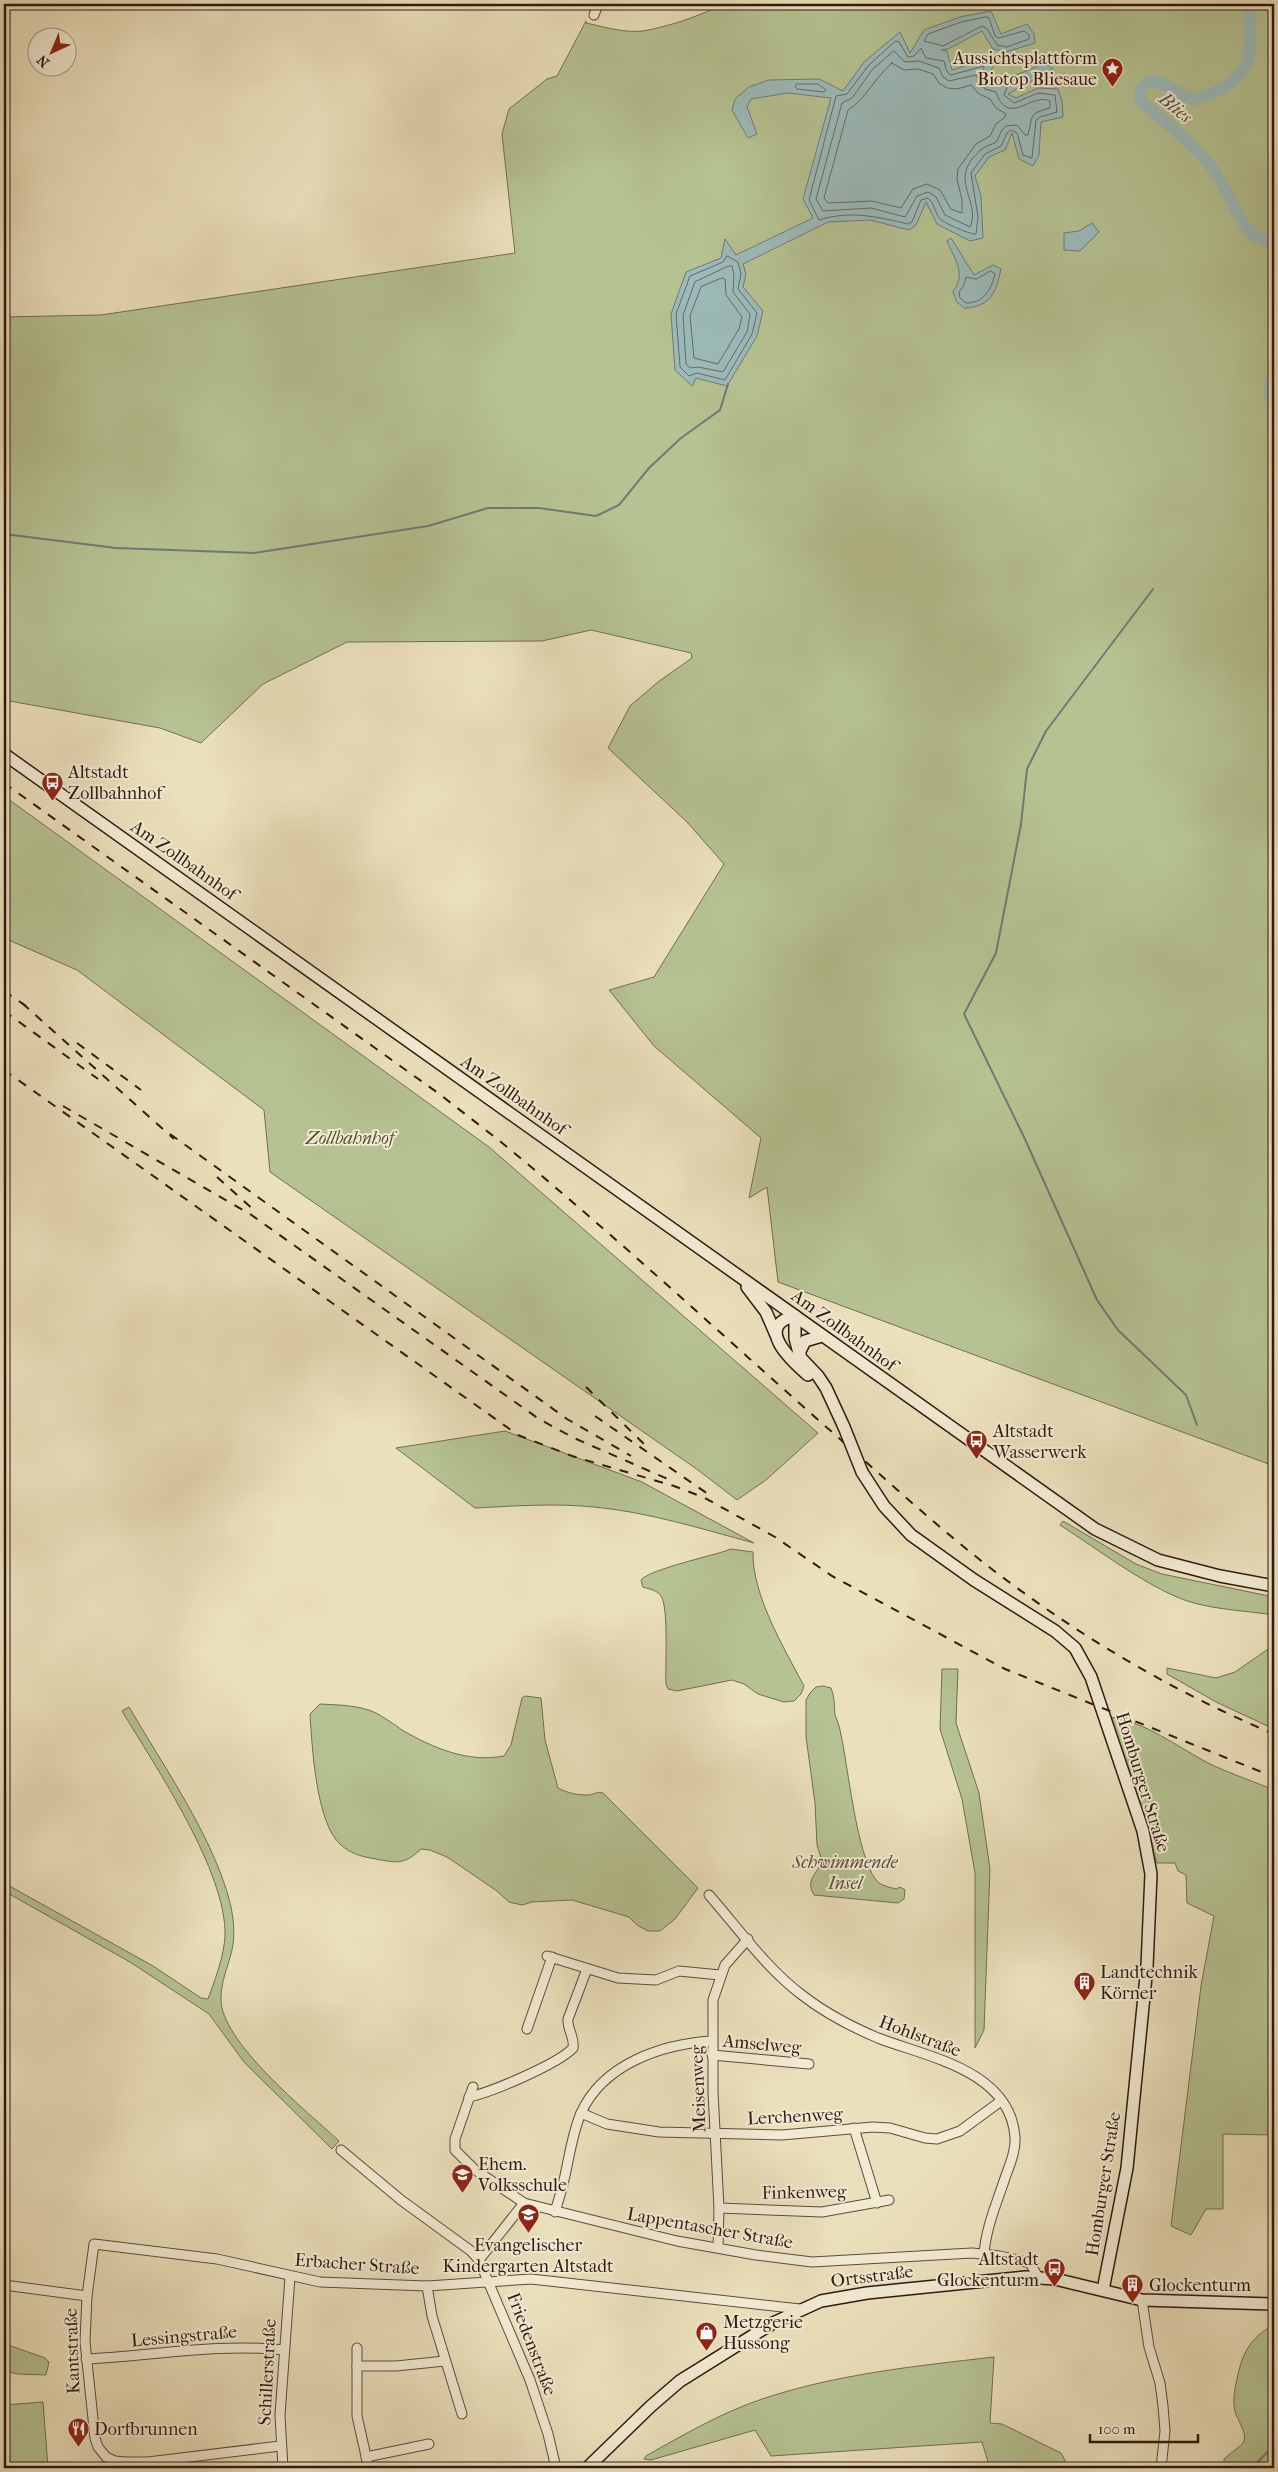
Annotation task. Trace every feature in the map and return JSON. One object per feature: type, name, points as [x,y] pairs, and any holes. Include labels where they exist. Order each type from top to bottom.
[{"type":"main road","name":"Am Zollbahnhof","points":[[4,754],[1095,1529],[1138,1552],[1180,1567],[1274,1586]]},
{"type":"main road","points":[[738,1276],[760,1303],[789,1359],[830,1397]]},
{"type":"main road","points":[[776,1335],[777,1328],[782,1321],[795,1316],[795,1338],[800,1357]]},
{"type":"main road","points":[[800,1357],[800,1351],[805,1342],[822,1336]]},
{"type":"main road","name":"Homburger Straße","points":[[800,1357],[818,1376],[830,1397],[862,1472],[884,1506],[912,1535],[974,1580],[1055,1631],[1075,1648],[1090,1676],[1143,1831],[1151,1874],[1147,1957],[1127,2168],[1103,2290]]},
{"type":"main road","name":"Ortsstraße","points":[[587,2468],[651,2406],[680,2381],[800,2309],[821,2301],[840,2297],[1038,2277],[1142,2300],[1274,2304]]},
{"type":"street","points":[[594,15],[598,4]]},
{"type":"street","name":"Hohlstraße","points":[[709,1895],[785,1980],[817,2006],[877,2038],[963,2070],[988,2086],[1001,2101],[1013,2124],[1015,2148],[986,2234],[984,2254]]},
{"type":"street","name":"Meisenweg","points":[[718,2248],[719,2208],[712,2056],[713,2000],[720,1975],[732,1956],[748,1939]]},
{"type":"street","points":[[527,2029],[550,1956],[611,1977],[633,1980],[656,1980],[679,1970],[720,1975]]},
{"type":"street","points":[[469,2097],[481,2094],[539,2068],[573,2048],[574,2044],[567,2026],[568,2019],[586,1969]]},
{"type":"street","points":[[555,2212],[581,2113],[606,2079],[631,2062],[673,2047],[712,2041]]},
{"type":"street","name":"Amselweg","points":[[712,2056],[808,2064]]},
{"type":"street","name":"Lappentascher Straße","points":[[472,2087],[455,2139],[457,2153],[493,2184],[524,2203],[641,2233],[780,2259],[826,2263],[957,2254],[984,2254],[1030,2263],[1038,2277]]},
{"type":"street","name":"Lerchenweg","points":[[581,2113],[625,2129],[716,2135],[782,2135],[873,2126],[937,2139],[949,2136],[960,2130],[1001,2101]]},
{"type":"street","points":[[854,2128],[876,2203]]},
{"type":"street","name":"Friedenstraße","points":[[341,2150],[480,2260],[530,2380],[548,2434],[556,2468]]},
{"type":"street","name":"Finkenweg","points":[[719,2208],[822,2212],[889,2200]]},
{"type":"street","points":[[480,2260],[524,2203]]},
{"type":"street","name":"Erbacher Straße","points":[[94,2244],[217,2259],[290,2277],[328,2282],[427,2286],[531,2279],[572,2282],[800,2309]]},
{"type":"street","name":"Kantstraße","points":[[94,2244],[87,2296],[86,2359],[98,2447],[101,2453],[115,2461],[148,2462],[280,2446]]},
{"type":"street","name":"Schillerstraße","points":[[283,2468],[280,2446],[284,2350],[290,2277]]},
{"type":"street","points":[[4,2285],[87,2296]]},
{"type":"street","points":[[427,2286],[432,2316],[462,2414]]},
{"type":"street","points":[[1142,2300],[1149,2348],[1160,2383],[1163,2406],[1165,2431],[1161,2468]]},
{"type":"street","name":"Lessingstraße","points":[[86,2359],[224,2348],[284,2350]]},
{"type":"street","points":[[357,2348],[356,2416],[367,2461],[429,2444]]},
{"type":"street","points":[[358,2366],[396,2366],[445,2361]]},
{"type":"green space","points":[[724,4],[1274,4],[1274,1466],[778,1282],[767,1187],[749,1198],[761,1138],[654,1046],[609,990],[654,977],[724,864],[687,822],[608,748],[630,706],[658,682],[692,658],[691,653],[591,630],[542,641],[347,642],[263,684],[201,743],[160,728],[4,700],[4,317],[101,315],[515,253],[502,134],[509,109],[547,79],[557,76],[586,21],[586,23],[614,29],[643,31],[685,20]]},
{"type":"green space","name":"Zollbahnhof","points":[[4,796],[489,1147],[818,1433],[766,1480],[737,1500],[698,1470],[270,1172],[264,1110],[77,970],[4,938]]},
{"type":"green space","points":[[505,1431],[642,1482],[754,1543],[675,1522],[614,1509],[549,1505],[475,1508],[396,1448]]},
{"type":"green space","points":[[1063,1521],[1136,1564],[1162,1574],[1274,1597],[1274,1615],[1214,1607],[1179,1598],[1144,1580],[1108,1557],[1060,1525]]},
{"type":"green space","points":[[731,1549],[753,1552],[754,1569],[763,1603],[804,1686],[801,1694],[794,1701],[784,1702],[758,1694],[744,1684],[732,1680],[677,1691],[668,1689],[666,1684],[666,1624],[663,1602],[657,1592],[643,1587],[641,1580],[656,1571]]},
{"type":"green space","points":[[1274,1645],[1274,1729],[1216,1702],[1167,1674],[1167,1668],[1216,1678],[1235,1672]]},
{"type":"green space","points":[[942,1669],[958,1669],[956,1723],[979,1793],[990,1869],[984,2030],[975,2048],[975,1873],[962,1799],[940,1729]]},
{"type":"green space","name":"Schwimmende Insel","points":[[816,1687],[831,1688],[833,1695],[835,1715],[840,1730],[863,1850],[869,1867],[878,1882],[888,1887],[896,1889],[900,1887],[905,1890],[904,1899],[898,1903],[814,1895],[812,1890],[811,1881],[822,1861],[817,1845],[815,1803],[806,1737],[806,1700]]},
{"type":"green space","points":[[525,1696],[541,1698],[545,1740],[558,1788],[579,1795],[603,1793],[698,1888],[675,1919],[660,1931],[648,1931],[637,1925],[629,1917],[572,1900],[532,1902],[522,1905],[509,1902],[497,1891],[447,1857],[430,1850],[421,1849],[410,1858],[400,1862],[390,1861],[353,1853],[341,1845],[333,1835],[321,1803],[312,1745],[310,1714],[320,1704],[363,1708],[379,1715],[414,1737],[438,1748],[464,1756],[491,1758],[504,1756],[511,1745],[522,1698]]},
{"type":"green space","points":[[129,1707],[193,1814],[226,1888],[231,1906],[234,1932],[232,1950],[221,1992],[224,2015],[234,2035],[268,2075],[339,2141],[332,2149],[244,2062],[209,2014],[130,1962],[4,1891],[4,1883],[153,1966],[201,1998],[208,1999],[223,1952],[225,1936],[223,1910],[202,1851],[187,1820],[122,1711]]},
{"type":"green space","points":[[1109,1717],[1135,1723],[1210,1764],[1274,1790],[1274,2135],[1223,2134],[1223,2209],[1206,2209],[1191,2235],[1171,2226],[1201,1986],[1214,1916],[1187,1903],[1186,1875],[1178,1871],[1175,1863],[1157,1863]]},
{"type":"green space","points":[[1274,2325],[1274,2468],[1224,2468],[1224,2459],[1240,2446],[1245,2437],[1234,2405],[1240,2365],[1252,2342],[1265,2330]]},
{"type":"green space","points":[[11,2346],[45,2358],[49,2362],[46,2375],[18,2374],[4,2371],[4,2347]]},
{"type":"green space","points":[[994,2357],[990,2423],[1002,2424],[1061,2453],[1069,2468],[990,2468],[982,2442],[771,2456],[755,2430],[651,2460],[644,2459],[646,2456],[688,2432],[717,2418],[762,2399],[790,2390],[877,2372]]},
{"type":"green space","points":[[43,2402],[48,2468],[4,2468],[4,2405]]},
{"type":"water","points":[[991,11],[1001,34],[1027,24],[1034,34],[1035,43],[1006,52],[993,49],[982,31],[948,49],[941,50],[947,51],[952,70],[983,60],[996,63],[988,74],[993,81],[1016,75],[1045,63],[1053,69],[1008,94],[1016,98],[1038,88],[1058,89],[1062,101],[1063,117],[1041,122],[1039,155],[1033,166],[1019,159],[1012,133],[1005,150],[989,157],[975,176],[981,196],[983,238],[970,241],[937,224],[926,202],[916,225],[909,230],[870,220],[828,222],[743,264],[746,274],[743,287],[763,311],[757,336],[727,386],[696,378],[692,386],[675,370],[671,314],[686,272],[721,258],[725,239],[736,255],[813,218],[803,199],[831,98],[788,93],[751,99],[747,107],[757,134],[748,138],[732,110],[735,99],[749,87],[769,80],[819,79],[843,91],[864,62],[900,32],[910,53],[924,30],[960,17]]},
{"type":"water","points":[[1092,223],[1099,232],[1080,251],[1064,250],[1064,233],[1079,231]]},
{"type":"water","points":[[951,238],[974,275],[993,265],[1001,269],[994,292],[986,302],[980,305],[964,308],[956,301],[953,291],[959,279],[959,273],[956,260],[947,241]]},
{"type":"waterway","name":"Blies","points":[[1249,4],[1250,39],[1248,59],[1245,67],[1233,81],[1218,91],[1193,100],[1157,81],[1149,81],[1141,88],[1140,101],[1197,150],[1213,169],[1248,229],[1258,237],[1274,244]]},
{"type":"waterway","name":"Blies","points":[[1274,375],[1270,391],[1274,406]]},
{"type":"waterway","points":[[4,534],[116,548],[254,553],[428,526],[488,508],[539,508],[596,516],[619,505],[649,468],[681,438],[720,410],[728,384]]},
{"type":"waterway","name":"Blies","points":[[1274,571],[1274,576]]},
{"type":"waterway","points":[[1153,589],[1046,731],[1027,769],[1021,824],[996,953],[964,1014],[1024,1137],[1097,1300],[1118,1330],[1186,1395],[1197,1425]]},
{"type":"waterway","points":[[1252,2468],[1274,2445]]},
{"type":"railway","points":[[4,783],[438,1093],[496,1138],[621,1244],[917,1507],[1013,1585],[1075,1628],[1172,1686],[1274,1734]]},
{"type":"railway","points":[[4,991],[26,1006]]},
{"type":"railway","points":[[22,1003],[174,1139]]},
{"type":"railway","points":[[4,1011],[98,1079]]},
{"type":"railway","points":[[77,1043],[141,1090]]},
{"type":"railway","points":[[4,1070],[518,1435],[572,1456],[674,1486],[705,1498],[775,1537],[832,1576],[1005,1669],[1274,1777]]},
{"type":"railway","points":[[63,1106],[250,1214],[539,1419],[574,1438],[670,1480]]},
{"type":"railway","points":[[170,1134],[567,1419],[631,1456]]},
{"type":"railway","points":[[217,1177],[256,1212]]},
{"type":"railway","points":[[586,1387],[647,1447]]},
{"type":"railway","points":[[595,1416],[708,1494]]},
{"type":"place","name":"Aussichtsplattform Biotop Bliesaue","points":[[1113,87]]},
{"type":"place","name":"Altstadt Zollbahnhof","points":[[52,801]]},
{"type":"place","name":"Altstadt Wasserwerk","points":[[977,1460]]},
{"type":"place","name":"Landtechnik Körner","points":[[1084,2001]]},
{"type":"place","name":"Ehem. Volksschule","points":[[462,2193]]},
{"type":"place","name":"Evangelischer Kindergarten Altstadt","points":[[528,2234]]},
{"type":"place","name":"Altstadt Glockenturm","points":[[1055,2288]]},
{"type":"place","name":"Glockenturm","points":[[1133,2304]]},
{"type":"place","name":"Metzgerie Hussong","points":[[707,2351]]},
{"type":"place","name":"Dorfbrunnen","points":[[78,2448]]}]
